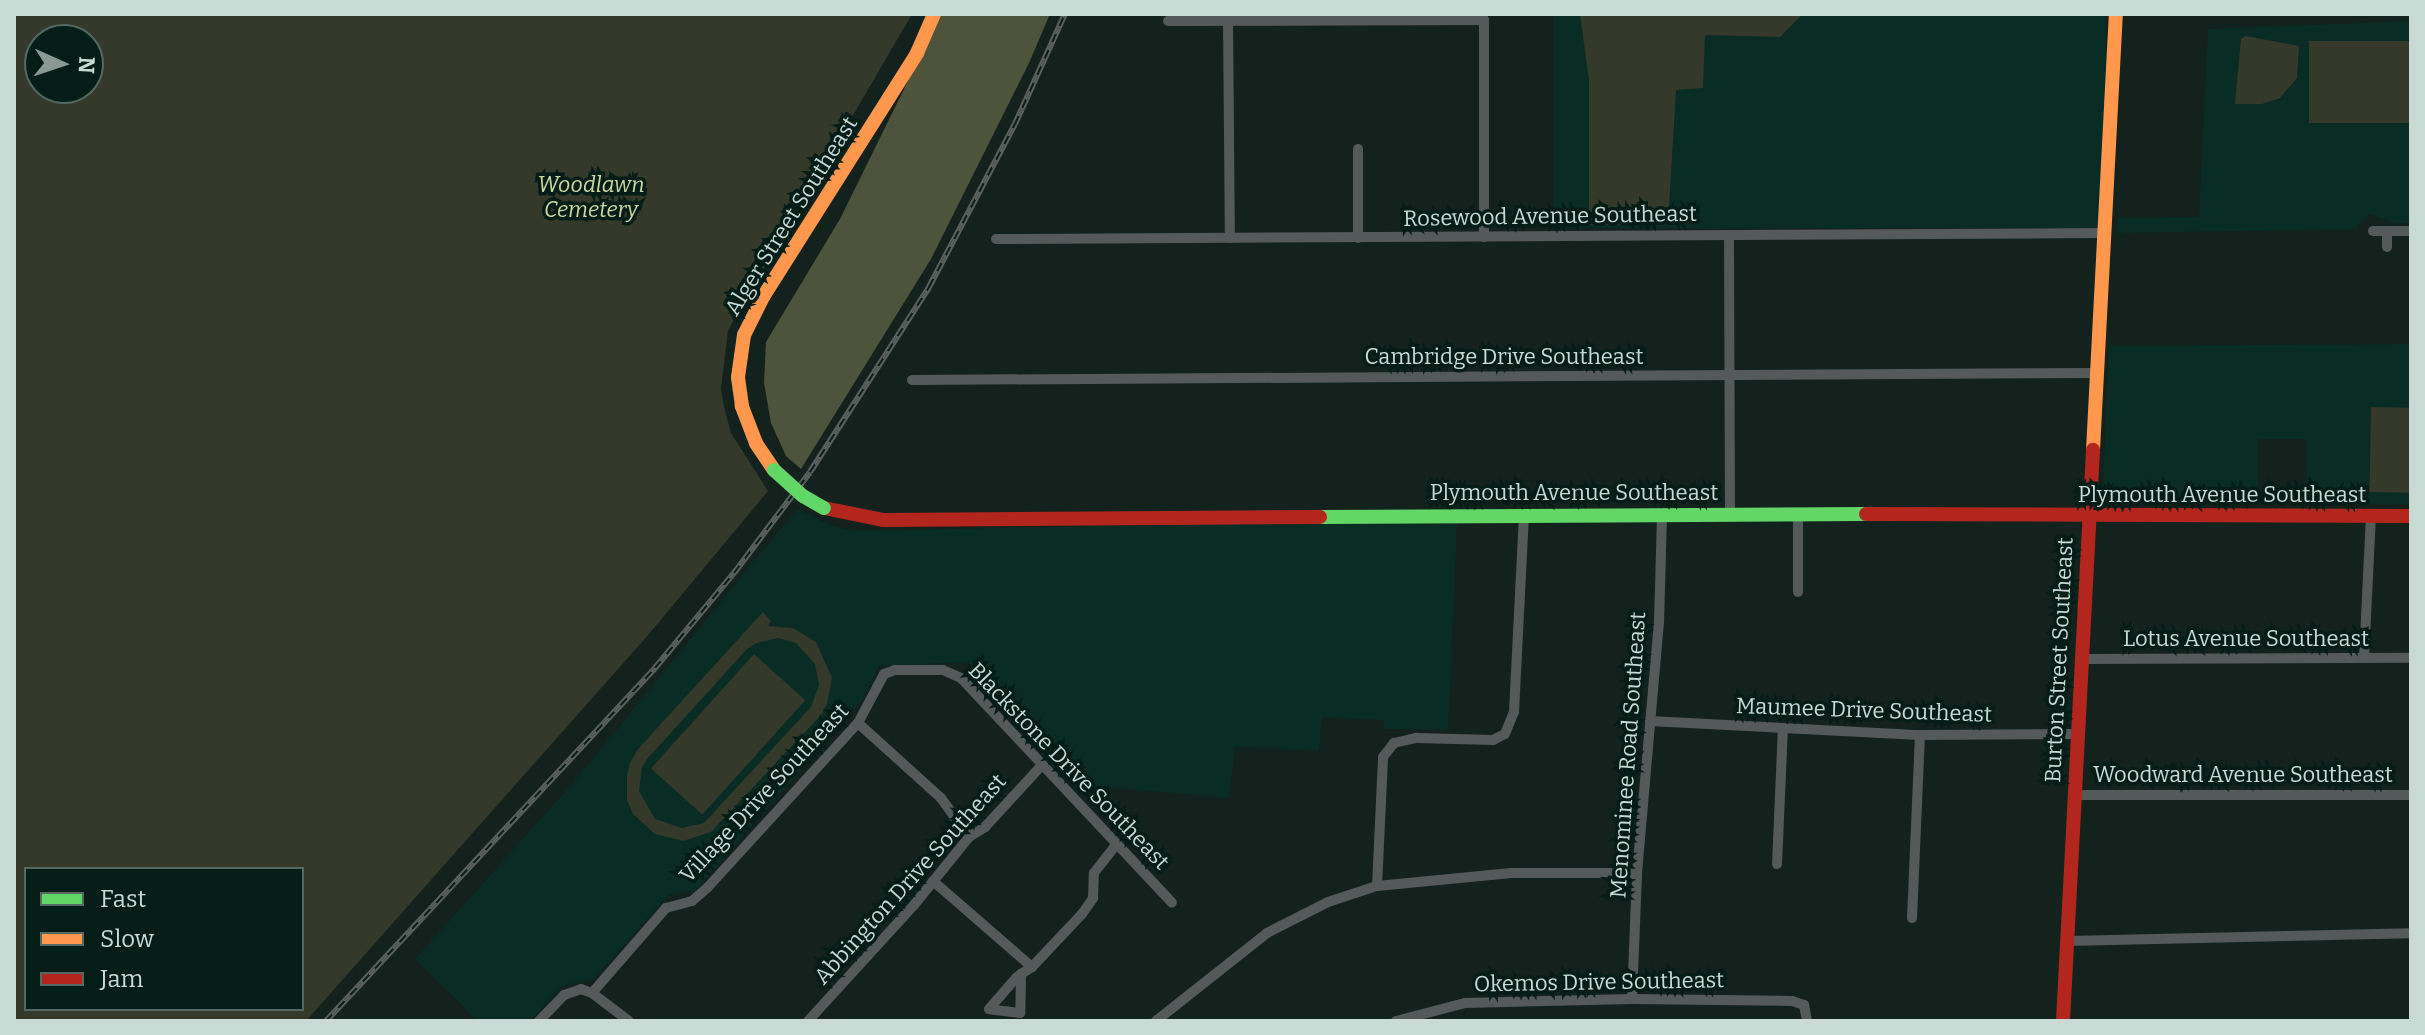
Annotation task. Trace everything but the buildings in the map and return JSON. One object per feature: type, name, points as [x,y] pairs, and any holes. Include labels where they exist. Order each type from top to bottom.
[{"type":"main road","name":"Alger Street Southeast","points":[[760,452],[746,421],[740,395],[738,368],[744,335],[763,297],[917,53],[934,14]]},
{"type":"main road","name":"Burton Street Southeast","points":[[2063,1021],[2116,14]]},
{"type":"main road","name":"Plymouth Avenue Southeast","points":[[760,452],[774,470],[803,496],[824,508],[883,520],[1730,514],[2411,516]]},
{"type":"street","points":[[1168,21],[1484,20],[1484,237]]},
{"type":"street","points":[[1228,21],[1230,238]]},
{"type":"street","points":[[1358,149],[1358,238]]},
{"type":"street","points":[[2373,231],[2411,231]]},
{"type":"street","points":[[2387,231],[2387,247]]},
{"type":"street","name":"Rosewood Avenue Southeast","points":[[996,239],[2104,233]]},
{"type":"street","points":[[1729,235],[1730,514]]},
{"type":"street","name":"Cambridge Drive Southeast","points":[[912,380],[2096,373]]},
{"type":"street","points":[[1798,514],[1798,592]]},
{"type":"street","name":"Menominee Road Southeast","points":[[1632,999],[1637,873],[1659,623],[1662,515]]},
{"type":"street","points":[[1377,886],[1383,757],[1394,743],[1416,738],[1493,740],[1505,734],[1514,712],[1524,516]]},
{"type":"street","points":[[2364,658],[2371,516]]},
{"type":"street","name":"Lotus Avenue Southeast","points":[[2081,659],[2411,658]]},
{"type":"street","name":"Blackstone Drive Southeast","points":[[884,674],[895,670],[951,672],[1172,903]]},
{"type":"street","name":"Village Drive Southeast","points":[[592,993],[666,908],[692,901],[708,887],[858,723],[884,674]]},
{"type":"street","name":"Maumee Drive Southeast","points":[[1650,721],[1920,735],[2078,734]]},
{"type":"street","points":[[858,723],[941,798],[969,837]]},
{"type":"street","points":[[1777,864],[1783,728]]},
{"type":"street","points":[[1912,918],[1920,735]]},
{"type":"street","name":"Abbington Drive Southeast","points":[[808,1021],[969,837],[985,827],[1042,765]]},
{"type":"street","name":"Woodward Avenue Southeast","points":[[2075,795],[2411,795]]},
{"type":"street","points":[[1021,974],[1032,967],[1082,914],[1093,898],[1094,873],[1116,845]]},
{"type":"street","points":[[1156,1021],[1267,933],[1328,902],[1377,886],[1406,880],[1511,873],[1637,873]]},
{"type":"street","points":[[933,881],[1032,967]]},
{"type":"street","points":[[2067,941],[2411,933]]},
{"type":"street","points":[[539,1021],[572,990],[592,993],[629,1021]]},
{"type":"street","name":"Okemos Drive Southeast","points":[[1396,1021],[1465,1003],[1632,999],[1792,1001],[1804,1005],[1807,1021]]},
{"type":"shaded area","points":[[941,14],[1050,14],[1029,63],[931,259],[801,469],[786,456],[771,423],[764,383],[766,342],[840,219]]},
{"type":"shaded area","points":[[1554,14],[2106,14],[2106,228],[1554,228]]},
{"type":"shaded area","points":[[2411,21],[2411,223],[2395,223],[2370,214],[2361,220],[2358,229],[2117,233],[2118,218],[2199,217],[2208,29]]},
{"type":"shaded area","points":[[2411,344],[2411,504],[2306,504],[2307,439],[2258,439],[2258,506],[2102,501],[2109,346]]},
{"type":"shaded area","points":[[797,509],[832,526],[856,531],[1236,523],[1457,524],[1448,730],[1383,729],[1384,720],[1322,717],[1319,750],[1235,747],[1229,798],[1086,785],[968,662],[879,666],[863,699],[696,890],[668,895],[594,979],[562,986],[530,1021],[478,1021],[415,959],[573,783]]},
{"type":"green space","name":"Woodlawn Cemetery","points":[[14,14],[912,14],[728,330],[721,389],[724,407],[731,433],[768,491],[649,634],[306,1021],[14,1021]]},
{"type":"green space","points":[[1580,14],[1803,14],[1780,37],[1705,35],[1703,88],[1676,90],[1668,224],[1589,225],[1589,81]]},
{"type":"green space","points":[[2246,36],[2299,46],[2297,78],[2280,98],[2262,104],[2235,104],[2241,39]]},
{"type":"green space","points":[[2309,41],[2411,41],[2411,123],[2309,123]]},
{"type":"green space","points":[[2371,407],[2411,408],[2410,493],[2370,492]]},
{"type":"green space","points":[[763,612],[771,621],[768,626],[793,628],[816,642],[832,678],[827,704],[821,715],[711,832],[683,841],[655,834],[633,814],[627,800],[627,775],[638,749]],"holes":[[[778,638],[796,643],[815,664],[819,685],[811,707],[704,823],[682,828],[655,819],[639,791],[642,767],[648,758],[747,649],[756,643]]]},
{"type":"green space","points":[[754,654],[805,700],[702,815],[651,768]]},
{"type":"railway","points":[[326,1021],[655,668],[734,573],[810,472],[929,287],[1015,124],[1065,14]]},
{"type":"traffic: fast","points":[[774,470],[803,496],[824,508]]},
{"type":"traffic: fast","points":[[1320,517],[1866,514]]},
{"type":"traffic: slow","points":[[774,470],[756,443],[742,406],[738,377],[744,335],[763,297],[917,53],[934,14]]},
{"type":"traffic: slow","points":[[2093,450],[2116,14]]},
{"type":"traffic: jam","points":[[2063,1021],[2093,450]]},
{"type":"traffic: jam","points":[[824,508],[883,520],[1320,517]]},
{"type":"traffic: jam","points":[[1866,514],[2411,516]]}]
